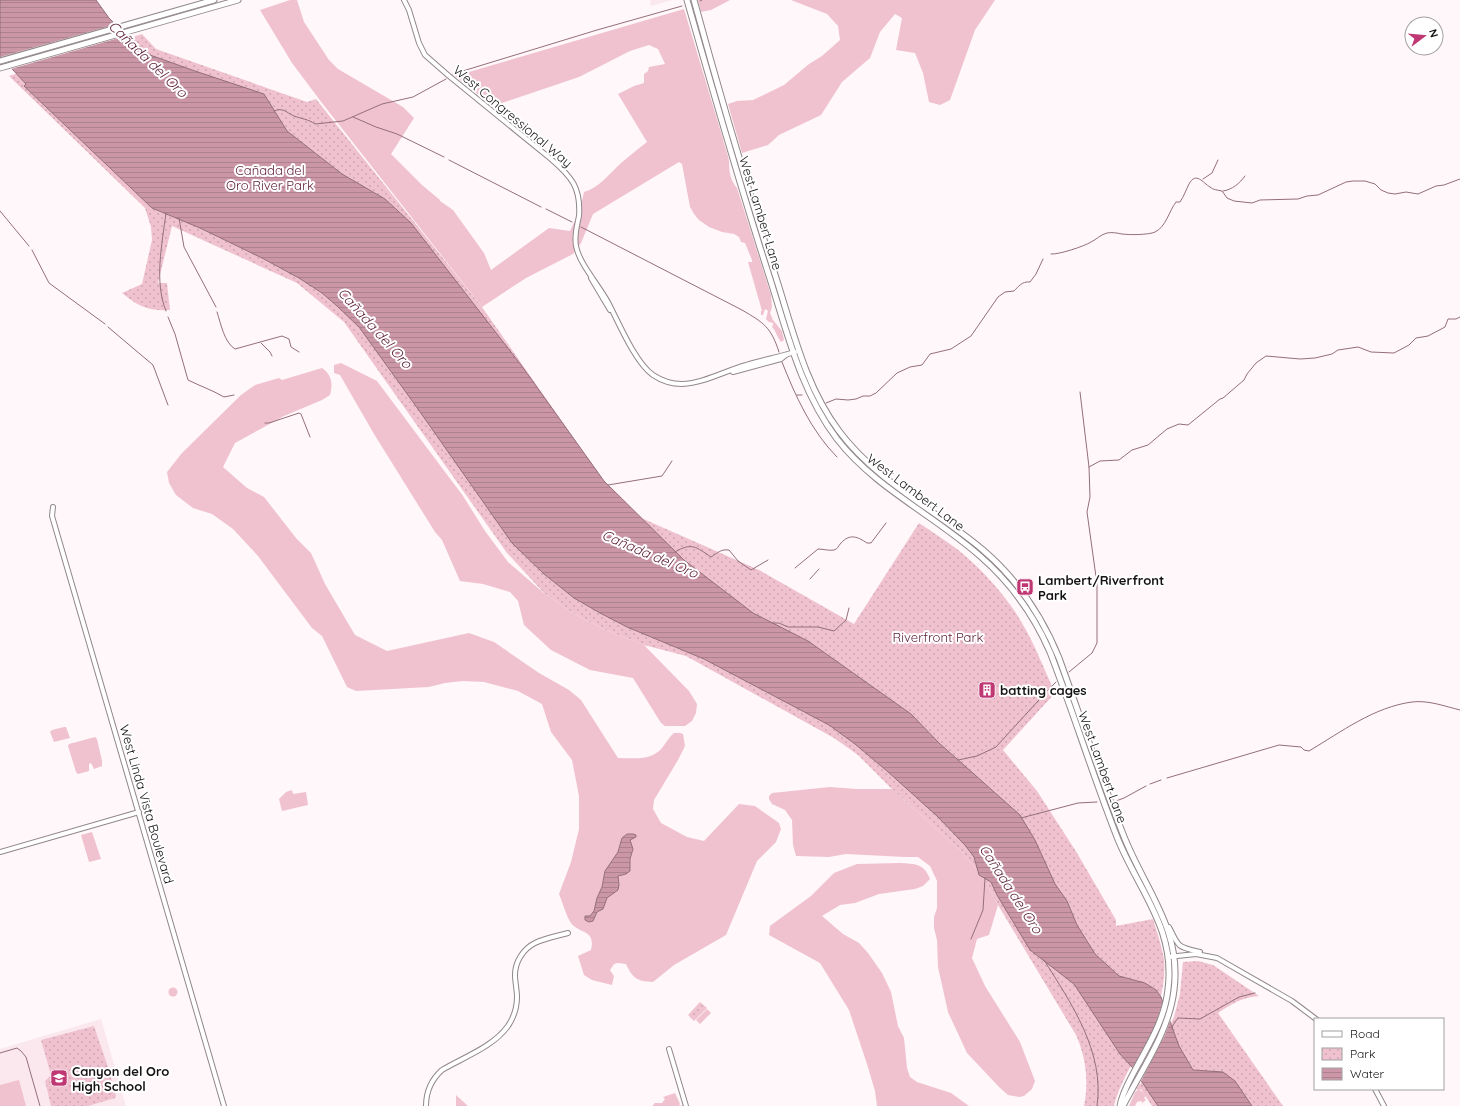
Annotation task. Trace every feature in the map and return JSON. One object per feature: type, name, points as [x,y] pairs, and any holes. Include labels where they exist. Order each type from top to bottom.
[{"type":"main road","points":[[0,61],[214,0]]},
{"type":"main road","points":[[0,68],[238,0]]},
{"type":"main road","name":"West Lambert Lane","points":[[687,0],[748,209],[805,385],[816,408],[832,433],[848,452],[872,476],[980,555],[1008,584],[1029,612],[1050,652],[1114,830],[1160,924],[1171,958]]},
{"type":"main road","name":"West Lambert Lane","points":[[694,0],[755,211],[799,350],[809,378],[822,405],[837,429],[852,448],[876,471],[984,551],[1011,577],[1034,609],[1056,650],[1129,849],[1166,922],[1172,942],[1171,958]]},
{"type":"main road","points":[[1130,864],[1135,867],[1144,885],[1149,888]]},
{"type":"main road","points":[[1123,1106],[1161,1034],[1168,1016],[1174,993],[1176,965],[1171,958]]},
{"type":"main road","points":[[1120,1106],[1122,1095],[1156,1031],[1163,1014],[1168,992],[1171,958]]},
{"type":"street","name":"West Congressional Way","points":[[404,0],[409,10],[419,43],[425,55],[561,168],[572,180],[577,191],[579,201],[576,241],[578,252],[600,294],[643,365],[653,375],[673,383],[686,383],[721,374],[760,360],[799,350]]},
{"type":"street","name":"West Congressional Way","points":[[408,0],[409,10]]},
{"type":"street","name":"West Linda Vista Boulevard","points":[[53,507],[52,516],[224,1106]]},
{"type":"street","points":[[0,852],[139,812]]},
{"type":"street","points":[[1166,922],[1176,942],[1181,947],[1220,960],[1292,1002],[1315,1018]]},
{"type":"street","points":[[426,1106],[428,1090],[435,1076],[448,1066],[494,1041],[508,1026],[516,1008],[517,998],[515,974],[522,954],[535,943],[568,933]]},
{"type":"street","points":[[1171,958],[1192,954],[1208,956]]},
{"type":"street","points":[[669,1049],[686,1106]]},
{"type":"street","points":[[1376,1090],[1384,1106]]},
{"type":"shaded area","points":[[650,0],[672,0],[651,6]]},
{"type":"shaded area","name":"Canyon del Oro High School","points":[[101,1019],[126,1106],[0,1106],[0,1049]]},
{"type":"green space","points":[[290,0],[297,0],[304,22],[329,60],[338,69],[403,107],[414,118],[391,154],[422,185],[453,210],[484,253],[491,270],[549,228],[570,231],[580,210],[584,192],[599,184],[620,164],[647,142],[618,94],[644,83],[644,74],[648,71],[649,67],[665,64],[658,49],[649,45],[630,51],[579,77],[493,106],[455,76],[684,9],[728,155],[730,175],[737,188],[771,295],[772,307],[770,313],[773,320],[782,331],[784,340],[781,342],[772,327],[773,323],[766,319],[768,311],[765,309],[763,315],[761,315],[762,311],[748,262],[752,262],[752,260],[745,243],[741,242],[739,237],[734,234],[722,232],[709,227],[699,220],[694,214],[690,207],[682,164],[679,162],[593,214],[581,243],[573,254],[526,278],[482,307],[292,63],[260,10]]},
{"type":"green space","points":[[698,0],[730,0],[711,10],[701,12]]},
{"type":"green space","points":[[791,0],[995,0],[975,30],[950,100],[940,105],[929,102],[923,73],[915,53],[896,50],[902,18],[895,14],[880,32],[870,58],[842,82],[821,115],[779,135],[768,145],[742,153],[728,104],[737,101],[753,100],[784,85],[840,40],[838,26],[827,14]]},
{"type":"green space","name":"Cañada del Oro River Park","points":[[142,34],[156,49],[307,102],[316,99],[482,307],[615,497],[630,513],[759,570],[854,624],[919,523],[957,549],[993,583],[1024,626],[1055,693],[1003,750],[1037,791],[1077,853],[1116,920],[1116,926],[1153,919],[1162,950],[1164,960],[1163,985],[1157,1010],[1147,1034],[1121,1086],[1114,1106],[1084,1106],[1086,1097],[1086,1070],[1076,1035],[998,905],[986,882],[962,852],[892,789],[858,755],[834,738],[686,656],[644,645],[608,631],[576,615],[545,594],[507,553],[344,322],[297,283],[172,226],[158,283],[167,283],[170,310],[156,310],[144,307],[122,293],[142,284],[152,240],[151,227],[145,208],[9,76]]},
{"type":"green space","points":[[341,363],[377,381],[463,496],[485,531],[508,562],[545,594],[576,615],[608,631],[644,645],[689,691],[697,704],[696,713],[692,721],[685,726],[665,726],[661,723],[633,678],[590,670],[551,650],[524,625],[518,601],[510,592],[483,584],[460,581],[442,540],[435,532],[374,434],[340,375],[334,373],[334,365]]},
{"type":"green space","points":[[322,368],[331,380],[330,395],[322,400],[284,416],[235,443],[223,467],[247,488],[264,497],[296,538],[311,553],[325,584],[355,635],[387,651],[469,633],[494,642],[539,673],[569,690],[581,700],[618,758],[642,758],[653,755],[662,748],[674,733],[683,734],[685,746],[654,800],[653,809],[661,823],[687,837],[704,841],[739,804],[755,806],[779,823],[781,829],[776,842],[757,861],[726,935],[674,965],[653,982],[639,980],[633,976],[626,964],[618,963],[614,964],[610,970],[614,976],[612,985],[592,980],[584,975],[578,956],[591,950],[591,938],[569,921],[559,894],[571,862],[579,829],[579,796],[572,760],[551,732],[542,704],[518,691],[484,682],[463,681],[429,687],[356,691],[347,687],[322,636],[312,628],[258,556],[233,529],[212,514],[193,508],[176,495],[169,483],[167,472],[182,453],[241,395],[255,385],[279,378],[282,380]]},
{"type":"green space","points":[[66,727],[70,738],[54,742],[50,732],[52,730]]},
{"type":"green space","points":[[95,737],[97,739],[102,766],[94,769],[91,763],[89,764],[89,771],[78,774],[76,772],[68,746],[69,744]]},
{"type":"green space","points":[[830,787],[892,789],[962,852],[986,882],[998,905],[989,935],[977,939],[972,958],[985,986],[1020,1042],[1035,1081],[1032,1089],[1024,1096],[1019,1097],[1008,1095],[967,1053],[948,1012],[938,967],[937,940],[934,928],[934,917],[937,908],[937,881],[930,866],[918,857],[846,854],[829,857],[796,856],[793,845],[792,820],[785,810],[772,804],[769,796],[772,793]]},
{"type":"green space","points":[[292,790],[293,794],[306,792],[308,805],[282,811],[279,799],[286,792]]},
{"type":"green space","points":[[92,832],[101,859],[89,862],[81,835]]},
{"type":"green space","points":[[857,864],[915,864],[922,867],[930,879],[923,886],[915,889],[879,894],[855,903],[840,905],[822,916],[843,934],[859,943],[882,973],[891,992],[898,1026],[904,1038],[907,1068],[910,1077],[917,1082],[951,1093],[969,1106],[877,1106],[875,1091],[849,1010],[820,963],[769,935],[770,926],[811,896],[834,873]]},
{"type":"green space","points":[[1198,961],[1213,965],[1259,996],[1237,1002],[1218,1013],[1283,1106],[1152,1106],[1139,1086],[1144,1079],[1174,1017],[1180,994],[1183,962]]},
{"type":"green space","points":[[173,987],[178,992],[173,997],[168,992]]},
{"type":"green space","points":[[700,1002],[707,1008],[694,1021],[688,1015]]},
{"type":"green space","points":[[707,1009],[711,1013],[700,1024],[696,1020]]},
{"type":"green space","points":[[94,1026],[108,1067],[116,1096],[115,1098],[88,1106],[51,1106],[45,1081],[51,1075],[41,1040]]},
{"type":"green space","points":[[19,1080],[26,1106],[0,1106],[0,1085]]},
{"type":"green space","points":[[1140,1083],[1140,1091],[1142,1091],[1146,1096],[1144,1098],[1146,1100],[1142,1103],[1141,1101],[1137,1102],[1135,1106],[1129,1106],[1135,1092],[1138,1090],[1136,1089]]},
{"type":"green space","points":[[675,1093],[680,1104],[679,1106],[652,1106],[655,1103],[662,1103],[665,1099],[663,1097]]},
{"type":"green space","points":[[456,1095],[468,1106],[456,1106]]},
{"type":"water","name":"Cañada del Oro River Park","points":[[0,0],[96,0],[109,18],[130,39],[150,55],[264,94],[287,131],[342,174],[385,199],[411,223],[521,365],[604,481],[684,560],[753,613],[808,641],[911,714],[939,743],[1020,815],[1035,840],[1055,884],[1067,901],[1077,925],[1095,954],[1119,976],[1145,983],[1156,990],[1161,997],[1179,1046],[1193,1070],[1223,1072],[1235,1081],[1252,1106],[1158,1106],[1132,1067],[1120,1054],[1074,984],[1030,950],[997,895],[991,882],[979,875],[974,857],[965,845],[937,816],[887,771],[855,744],[829,725],[704,659],[627,627],[600,613],[574,598],[544,574],[512,543],[359,327],[337,306],[322,293],[299,278],[262,258],[200,228],[152,208],[24,86],[26,84],[0,56]]},
{"type":"water","points":[[627,834],[636,835],[636,837],[630,840],[633,849],[630,859],[630,871],[626,874],[618,876],[618,890],[607,898],[603,909],[597,912],[593,921],[589,922],[585,920],[585,916],[590,916],[594,911],[597,898],[602,887],[605,871],[618,852],[622,838]]},
{"type":"pier","points":[[117,24],[129,35],[11,69],[0,59],[0,57]]},
{"type":"pier","points":[[1164,999],[1171,1019],[1164,1037],[1140,1083],[1132,1071],[1154,1029]]},
{"type":"waterway","points":[[453,74],[682,6]]},
{"type":"waterway","points":[[274,111],[282,110],[315,124],[343,121],[382,104],[413,97],[446,79]]},
{"type":"waterway","points":[[353,117],[397,134],[444,157]]},
{"type":"waterway","points":[[449,160],[541,207]]},
{"type":"waterway","points":[[1203,179],[1212,173],[1218,160]]},
{"type":"waterway","points":[[1223,191],[1236,186],[1245,176]]},
{"type":"waterway","points":[[1051,254],[1065,252],[1083,246],[1107,233],[1148,234],[1159,230],[1165,223],[1176,202],[1180,202],[1189,184],[1194,178],[1200,179],[1213,189],[1222,191],[1227,198],[1234,201],[1252,203],[1260,200],[1298,199],[1318,195],[1346,182],[1353,181],[1365,181],[1375,184],[1381,190],[1388,193],[1395,194],[1406,192],[1418,194],[1436,186],[1444,185],[1460,179]]},
{"type":"waterway","points":[[546,209],[572,222]]},
{"type":"waterway","points":[[0,211],[29,246]]},
{"type":"waterway","points":[[166,213],[161,250],[160,288],[166,311]]},
{"type":"waterway","points":[[179,218],[184,247],[216,307]]},
{"type":"waterway","points":[[581,227],[750,315],[761,322],[770,331],[779,352]]},
{"type":"waterway","points":[[32,250],[49,283],[105,324]]},
{"type":"waterway","points":[[826,403],[836,399],[848,400],[863,396],[870,396],[876,393],[897,373],[910,367],[922,365],[930,354],[951,349],[971,336],[998,297],[1005,292],[1014,291],[1022,283],[1030,282],[1036,274],[1043,259]]},
{"type":"waterway","points":[[217,312],[228,342],[235,349],[282,336],[289,339],[291,347],[299,352]]},
{"type":"waterway","points":[[168,317],[175,334],[188,380],[224,397],[234,395]]},
{"type":"waterway","points":[[1089,467],[1100,461],[1119,460],[1132,450],[1148,445],[1167,429],[1179,424],[1188,425],[1244,380],[1256,363],[1266,356],[1300,359],[1315,358],[1332,354],[1338,350],[1358,347],[1371,352],[1394,353],[1409,345],[1416,338],[1428,336],[1445,327],[1448,319],[1456,319],[1460,317]]},
{"type":"waterway","points":[[108,327],[153,365],[168,405]]},
{"type":"waterway","points":[[261,343],[272,356]]},
{"type":"waterway","points":[[782,362],[798,400],[819,436],[837,457]]},
{"type":"waterway","points":[[1069,672],[1092,653],[1097,643],[1097,584],[1087,512],[1090,497],[1089,467],[1080,392]]},
{"type":"waterway","points":[[797,395],[802,395]]},
{"type":"waterway","points":[[265,423],[299,413],[301,414],[310,437]]},
{"type":"waterway","points":[[608,485],[662,476],[672,461]]},
{"type":"waterway","points":[[795,568],[818,549],[835,550],[844,540],[851,537],[871,543],[886,523]]},
{"type":"waterway","name":"Cañada del Oro","points":[[675,552],[686,547],[694,547],[711,557],[721,551],[729,550],[738,561],[751,570],[768,560]]},
{"type":"waterway","points":[[810,579],[819,569]]},
{"type":"waterway","points":[[772,623],[779,623],[788,627],[818,627],[834,631],[846,620],[849,608]]},
{"type":"waterway","points":[[958,760],[977,756],[996,747],[1056,682]]},
{"type":"waterway","points":[[1167,778],[1279,745],[1301,747],[1304,750],[1309,751],[1358,721],[1384,709],[1398,705],[1412,702],[1424,702],[1460,710]]},
{"type":"waterway","points":[[1150,784],[1161,780]]},
{"type":"waterway","points":[[1116,801],[1146,786]]},
{"type":"waterway","points":[[1021,818],[1078,803],[1097,802]]},
{"type":"waterway","points":[[971,939],[983,910],[985,878]]},
{"type":"waterway","points":[[1044,960],[1075,1011],[1091,1047],[1096,1066],[1098,1086],[1097,1106]]},
{"type":"waterway","points":[[1172,1029],[1178,1018],[1200,1019],[1239,997],[1255,993]]},
{"type":"waterway","points":[[0,1053],[17,1048],[26,1057],[40,1106]]},
{"type":"place","name":"Lambert/Riverfront Park","points":[[1025,587]]},
{"type":"place","name":"batting cages","points":[[987,690]]},
{"type":"place","name":"Canyon del Oro High School","points":[[59,1078]]},
{"type":"park label","name":"Riverfront Park","points":[[938,637]]}]
